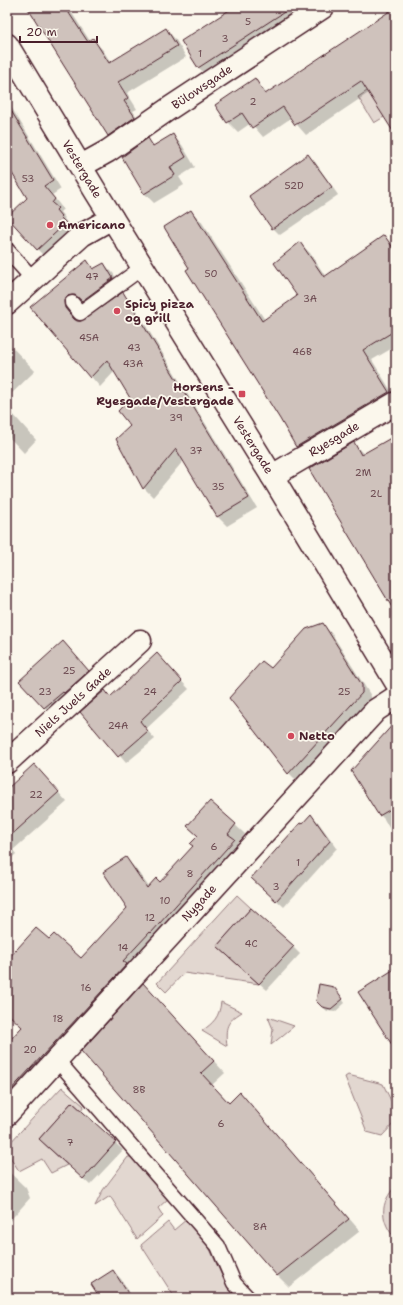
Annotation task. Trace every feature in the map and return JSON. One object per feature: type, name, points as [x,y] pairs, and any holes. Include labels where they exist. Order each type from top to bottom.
[{"type":"street","name":"Bülowsgade","points":[[81,166],[108,151],[322,7]]},
{"type":"street","name":"Vestergade","points":[[7,45],[272,476],[396,682]]},
{"type":"street","points":[[7,302],[82,235],[112,218]]},
{"type":"street","name":"Ryesgade","points":[[272,476],[396,403]]},
{"type":"street","name":"Niels Juels Gade","points":[[7,762],[140,641]]},
{"type":"street","name":"Nygade","points":[[7,1114],[376,710],[396,697]]},
{"type":"lane","points":[[7,250],[33,279]]},
{"type":"lane","points":[[72,303],[80,313],[143,267]]},
{"type":"lane","points":[[57,1060],[218,1246],[234,1283],[248,1298]]},
{"type":"shaded area","points":[[376,85],[384,117],[374,123],[358,97]]},
{"type":"shaded area","points":[[237,895],[251,908],[217,946],[259,984],[184,973],[166,992],[157,983]]},
{"type":"shaded area","points":[[221,1002],[242,1012],[230,1022],[228,1026],[226,1034],[227,1046],[202,1031],[210,1025],[217,1016]]},
{"type":"shaded area","points":[[268,1017],[294,1026],[271,1045],[273,1029]]},
{"type":"shaded area","points":[[348,1075],[383,1084],[396,1111],[396,1121],[382,1136],[367,1132],[345,1077]]},
{"type":"shaded area","points":[[62,1087],[84,1106],[81,1110],[72,1102],[39,1139],[67,1165],[51,1173],[42,1159],[19,1171],[7,1152],[7,1146]]},
{"type":"shaded area","points":[[128,1157],[134,1157],[169,1198],[158,1208],[163,1216],[137,1239],[110,1196],[95,1206],[103,1190]]},
{"type":"shaded area","points":[[396,1186],[396,1239],[391,1233],[384,1219],[384,1206],[390,1192]]},
{"type":"shaded area","points":[[187,1219],[209,1247],[222,1276],[241,1298],[175,1298],[141,1245],[168,1222],[174,1230]]},
{"type":"building","points":[[27,7],[65,7],[88,42],[93,38],[109,63],[166,28],[177,46],[118,82],[128,98],[124,101],[135,117],[108,136]]},
{"type":"building","points":[[234,7],[292,7],[198,68],[181,41]]},
{"type":"building","points":[[396,7],[396,136],[361,81],[295,125],[283,107],[252,128],[242,113],[227,123],[215,105],[255,78],[265,94]]},
{"type":"building","points":[[7,104],[53,180],[44,186],[55,199],[52,203],[58,208],[56,210],[66,223],[37,250],[7,217],[27,198],[7,165]]},
{"type":"building","points":[[173,134],[186,157],[170,167],[175,175],[144,194],[122,157],[148,138],[153,146]]},
{"type":"building","points":[[308,154],[332,187],[272,229],[249,196]]},
{"type":"building","points":[[191,210],[262,321],[297,296],[274,263],[300,242],[324,277],[384,235],[396,252],[396,330],[363,350],[389,392],[296,447],[186,270],[189,268],[164,227]]},
{"type":"building","points":[[87,260],[93,269],[104,263],[113,278],[82,301],[75,295],[67,296],[64,300],[65,308],[74,319],[81,321],[123,292],[249,498],[217,517],[176,449],[143,489],[116,439],[130,426],[118,411],[130,398],[107,360],[90,378],[30,307]]},
{"type":"building","points":[[396,435],[396,614],[309,469],[354,442],[361,455]]},
{"type":"building","name":"Netto","points":[[323,623],[362,685],[362,693],[288,774],[229,698],[262,661],[271,668],[306,629]]},
{"type":"building","points":[[63,641],[89,671],[44,708],[19,681]]},
{"type":"building","points":[[157,653],[182,681],[140,721],[148,731],[118,757],[80,712],[105,690],[110,697]]},
{"type":"building","points":[[396,721],[396,806],[379,816],[351,771]]},
{"type":"building","points":[[34,764],[59,792],[7,839],[7,789]]},
{"type":"building","points":[[210,801],[236,824],[228,834],[235,839],[151,933],[150,932],[123,961],[127,964],[7,1094],[7,1043],[22,1027],[7,1013],[7,960],[36,928],[49,939],[54,934],[81,958],[127,908],[103,872],[126,857],[147,888],[156,878],[160,882],[193,846],[190,844],[198,836],[187,826]]},
{"type":"building","points":[[311,814],[330,841],[276,901],[251,878],[300,823],[302,824]]},
{"type":"building","points":[[251,908],[294,946],[259,984],[217,946]]},
{"type":"building","points":[[396,968],[396,1051],[358,992]]},
{"type":"building","points":[[143,983],[214,1061],[201,1073],[229,1103],[240,1092],[349,1219],[277,1276],[81,1051]]},
{"type":"building","points":[[319,984],[334,987],[343,999],[331,1009],[322,1007],[316,1001]]},
{"type":"building","points":[[72,1102],[116,1142],[83,1179],[39,1139]]},
{"type":"building","points":[[113,1270],[131,1298],[100,1298],[91,1284]]},
{"type":"place","name":"Americano","points":[[50,225]]},
{"type":"place","name":"Spicy pizza og grill","points":[[117,311]]},
{"type":"place","name":"Horsens - Ryesgade/Vestergade","points":[[242,394]]},
{"type":"place","name":"Netto","points":[[291,736]]}]
